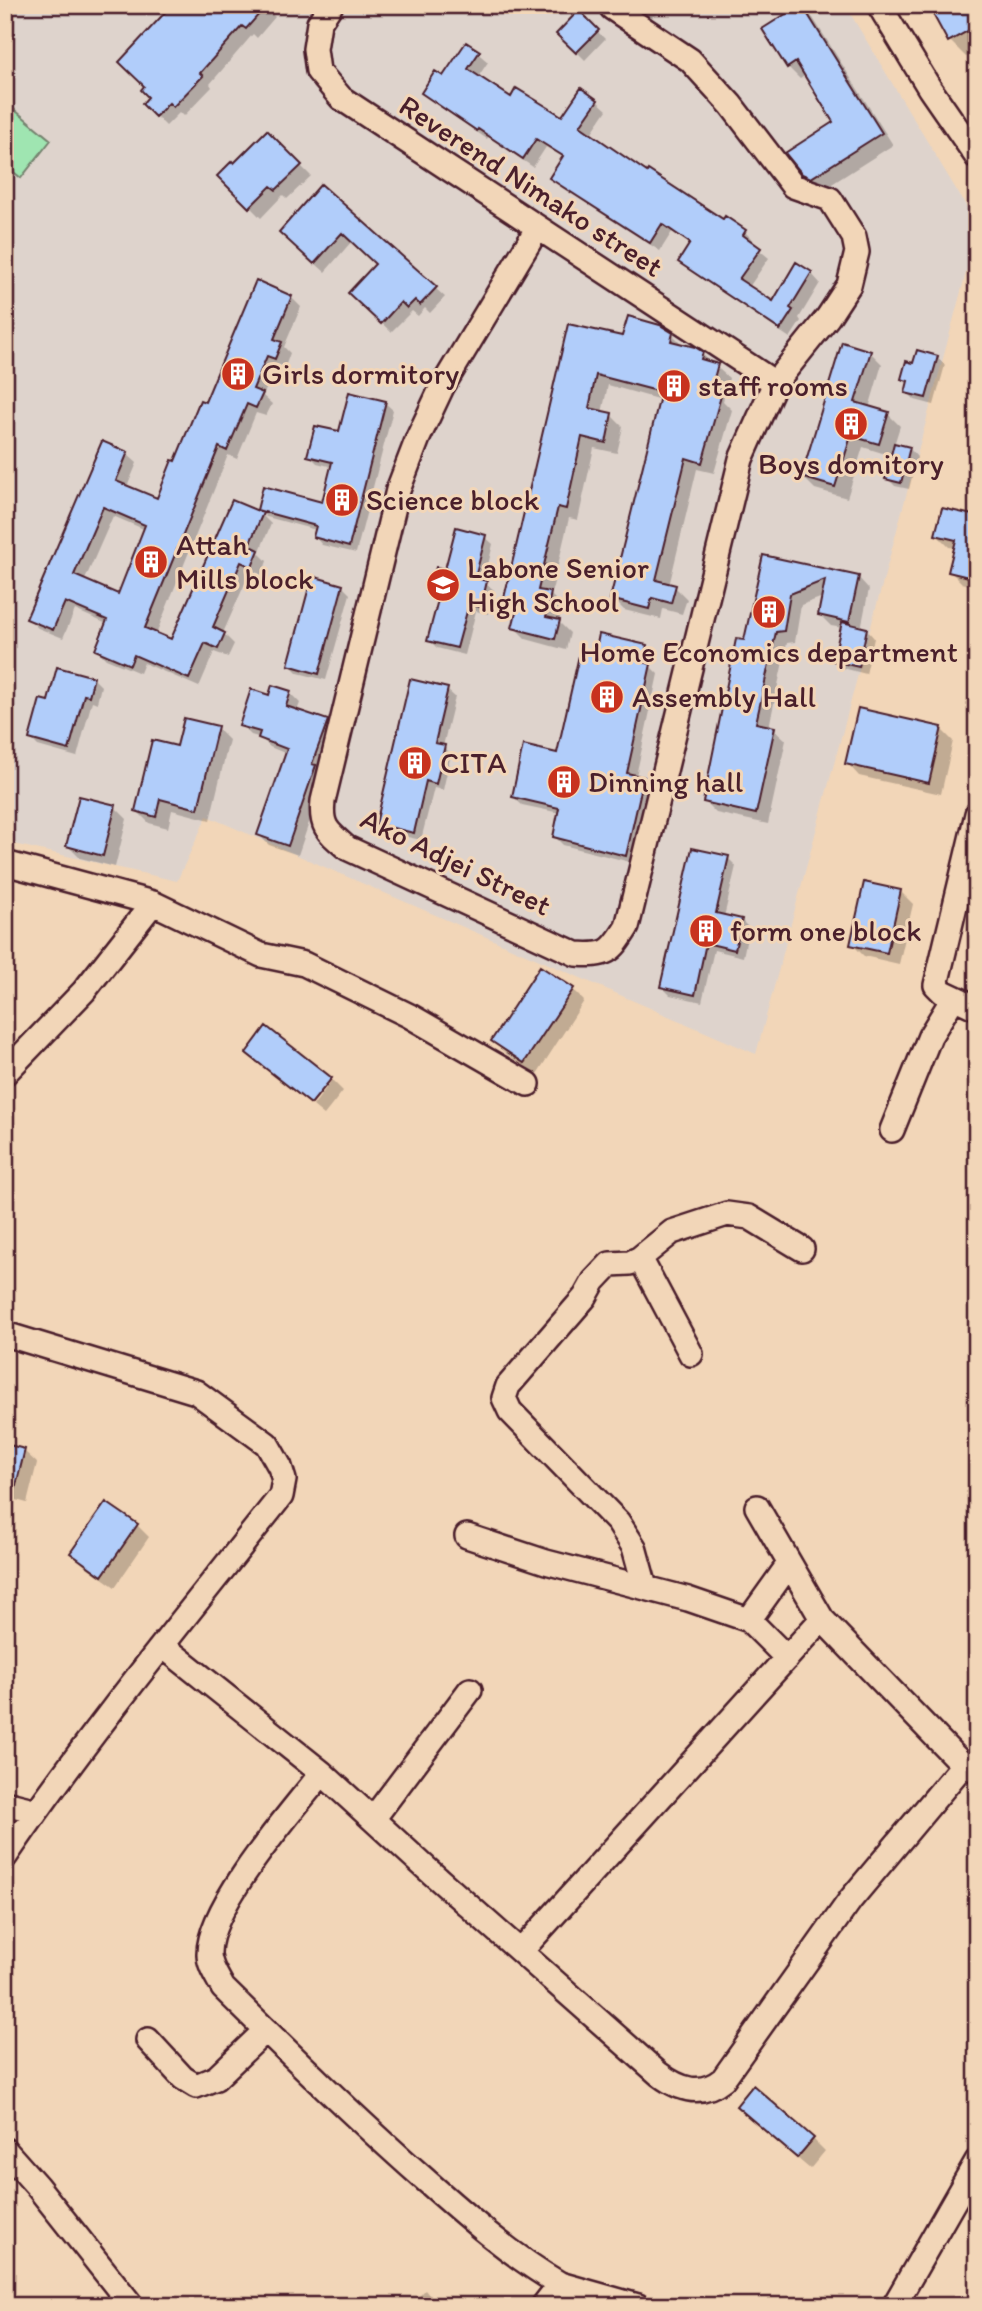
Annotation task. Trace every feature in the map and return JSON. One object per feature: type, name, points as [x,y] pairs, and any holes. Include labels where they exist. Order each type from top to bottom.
[{"type":"street","name":"Reverend Nimako street","points":[[331,5],[319,23],[315,49],[318,71],[341,98],[775,383]]},
{"type":"street","points":[[879,5],[975,151]]},
{"type":"street","name":"Ako Adjei Street","points":[[537,229],[442,387],[398,489],[323,801],[321,819],[329,834],[347,848],[576,954],[596,956],[614,948],[627,927],[741,459],[775,383],[828,317],[849,285],[857,252],[854,237],[830,199],[793,186],[731,105],[690,60],[612,8]]},
{"type":"street","points":[[977,814],[936,985],[943,992],[977,1008]]},
{"type":"street","points":[[5,863],[153,903],[261,956],[304,964],[410,1016],[527,1084]]},
{"type":"street","points":[[5,1073],[84,991],[153,903]]},
{"type":"street","points":[[892,1130],[930,1036],[954,997]]},
{"type":"street","points":[[645,1587],[634,1547],[618,1522],[510,1411],[503,1398],[508,1385],[585,1297],[605,1268],[610,1264],[630,1263],[640,1258],[672,1232],[727,1214],[749,1217],[802,1249]]},
{"type":"street","points":[[640,1258],[691,1354]]},
{"type":"street","points":[[5,1334],[195,1392],[267,1444],[284,1480],[281,1496],[163,1646],[5,1857]]},
{"type":"street","points":[[163,1646],[322,1773],[659,2074],[673,2085],[684,2089],[706,2089],[723,2078],[851,1899],[970,1767],[822,1619],[757,1507]]},
{"type":"street","points":[[467,1536],[546,1562],[645,1587],[735,1614],[749,1620],[787,1658]]},
{"type":"street","points":[[749,1620],[789,1564]]},
{"type":"street","points":[[521,1951],[822,1619]]},
{"type":"street","points":[[373,1819],[470,1690]]},
{"type":"street","points":[[322,1773],[267,1842],[230,1896],[212,1929],[208,1958],[223,1988],[399,2156],[475,2224],[560,2284],[638,2306]]},
{"type":"street","points":[[5,1803],[37,1811]]},
{"type":"street","points":[[148,2040],[183,2078],[196,2086],[216,2078],[266,2030]]},
{"type":"street","points":[[5,2150],[132,2306]]},
{"type":"street","points":[[894,2306],[977,2161]]},
{"type":"street","points":[[543,2306],[560,2284]]},
{"type":"shaded area","name":"Labone Senior High School","points":[[5,5],[845,5],[977,224],[977,232],[756,1054],[207,816],[177,881],[5,842]]},
{"type":"green space","points":[[5,102],[51,140],[21,178],[5,165]]},
{"type":"building","points":[[172,5],[267,5],[246,29],[242,26],[200,73],[203,76],[173,107],[169,103],[155,117],[142,104],[148,97],[141,90],[144,86],[119,62]]},
{"type":"building","points":[[800,5],[882,133],[811,178],[802,174],[785,153],[833,122],[796,62],[787,68],[762,29]]},
{"type":"building","points":[[928,5],[977,5],[977,26],[948,42]]},
{"type":"building","points":[[579,10],[599,30],[576,53],[556,34]]},
{"type":"building","points":[[466,42],[480,51],[468,69],[511,97],[516,88],[562,116],[581,88],[598,100],[580,126],[647,172],[648,170],[723,219],[725,216],[746,230],[743,235],[761,248],[739,279],[773,301],[796,262],[812,272],[780,330],[678,262],[690,243],[662,224],[650,243],[549,178],[563,156],[536,139],[523,159],[421,93],[435,71],[443,76]]},
{"type":"building","points":[[267,130],[302,165],[276,190],[271,186],[249,208],[217,176]]},
{"type":"building","points":[[321,184],[437,287],[420,305],[415,300],[407,308],[401,302],[381,324],[348,293],[375,264],[342,233],[314,264],[279,232]]},
{"type":"building","points":[[256,280],[292,296],[274,339],[282,342],[275,359],[267,356],[253,389],[263,393],[256,408],[247,404],[227,451],[219,447],[145,628],[171,639],[232,500],[263,513],[249,545],[259,550],[252,567],[241,562],[213,627],[225,633],[218,649],[205,643],[189,679],[134,655],[130,665],[95,650],[107,620],[65,602],[53,630],[26,619],[102,441],[128,452],[116,481],[157,498],[200,400],[205,402]],"holes":[[[103,507],[145,525],[118,594],[74,575]]]},
{"type":"building","points":[[628,316],[660,325],[673,333],[671,341],[695,347],[703,352],[701,359],[718,364],[710,393],[721,396],[702,463],[686,458],[656,580],[676,585],[671,603],[652,598],[649,609],[610,599],[661,392],[596,375],[589,408],[612,413],[606,443],[582,437],[566,509],[558,507],[538,590],[551,592],[546,617],[560,620],[555,639],[512,628],[519,601],[504,598],[568,324],[622,336]]},
{"type":"building","name":"Boys domitory","points":[[842,342],[871,351],[855,402],[889,412],[879,444],[851,436],[835,487],[801,477]]},
{"type":"building","points":[[917,350],[938,356],[926,398],[905,393],[908,381],[901,379],[906,361],[913,363]]},
{"type":"building","name":"Science block","points":[[349,392],[386,401],[349,547],[313,537],[316,526],[257,510],[263,486],[322,502],[332,462],[307,456],[315,426],[339,431]]},
{"type":"building","points":[[894,443],[910,447],[901,483],[885,479]]},
{"type":"building","points":[[942,508],[977,516],[977,579],[948,572],[956,540],[935,535]]},
{"type":"building","points":[[456,527],[486,535],[475,578],[487,581],[481,607],[469,604],[457,648],[427,641],[439,596],[429,593],[436,567],[445,569]]},
{"type":"building","points":[[763,555],[859,576],[849,622],[818,615],[825,580],[790,594],[784,631],[776,632],[756,723],[775,727],[756,814],[703,802],[736,639],[744,640]]},
{"type":"building","points":[[312,576],[343,585],[319,674],[288,665]]},
{"type":"building","points":[[842,622],[867,628],[859,667],[833,661]]},
{"type":"building","points":[[599,634],[647,645],[643,662],[651,664],[627,773],[644,777],[626,856],[553,837],[559,808],[512,797],[523,745],[557,753],[580,651],[595,654]]},
{"type":"building","points":[[57,667],[94,677],[89,696],[84,695],[69,750],[29,739],[40,699],[48,701]]},
{"type":"building","name":"CITA","points":[[410,679],[448,688],[435,743],[445,745],[436,784],[426,781],[414,833],[376,824]]},
{"type":"building","points":[[272,685],[291,691],[286,706],[328,720],[312,764],[316,765],[288,846],[257,835],[287,749],[258,738],[260,732],[239,726],[251,689],[269,695]]},
{"type":"building","points":[[858,708],[942,727],[929,783],[845,764]]},
{"type":"building","points":[[184,718],[218,726],[198,809],[160,799],[156,817],[135,811],[152,740],[177,746]]},
{"type":"building","points":[[79,796],[116,805],[103,856],[66,846]]},
{"type":"building","name":"form one block","points":[[692,848],[729,856],[716,913],[742,919],[735,950],[706,943],[695,995],[660,987]]},
{"type":"building","points":[[864,882],[901,890],[887,953],[850,945]]},
{"type":"building","points":[[540,966],[574,988],[524,1063],[491,1041]]},
{"type":"building","points":[[266,1026],[332,1078],[311,1104],[246,1053]]},
{"type":"building","points":[[5,1444],[25,1449],[11,1506],[5,1505]]},
{"type":"building","points":[[106,1502],[138,1524],[102,1576],[70,1553]]},
{"type":"building","points":[[753,2085],[814,2138],[797,2158],[736,2106]]},
{"type":"place","name":"Girls dormitory","points":[[238,374]]},
{"type":"place","name":"staff rooms","points":[[674,386]]},
{"type":"place","name":"Boys domitory","points":[[851,424]]},
{"type":"place","name":"Science block","points":[[342,500]]},
{"type":"place","name":"Attah Mills block","points":[[151,562]]},
{"type":"place","name":"Labone Senior High School","points":[[443,585]]},
{"type":"place","name":"Home Economics department","points":[[769,612]]},
{"type":"place","name":"Assembly Hall","points":[[607,697]]},
{"type":"place","name":"CITA","points":[[415,763]]},
{"type":"place","name":"Dinning hall","points":[[564,782]]},
{"type":"place","name":"form one block","points":[[706,931]]}]
